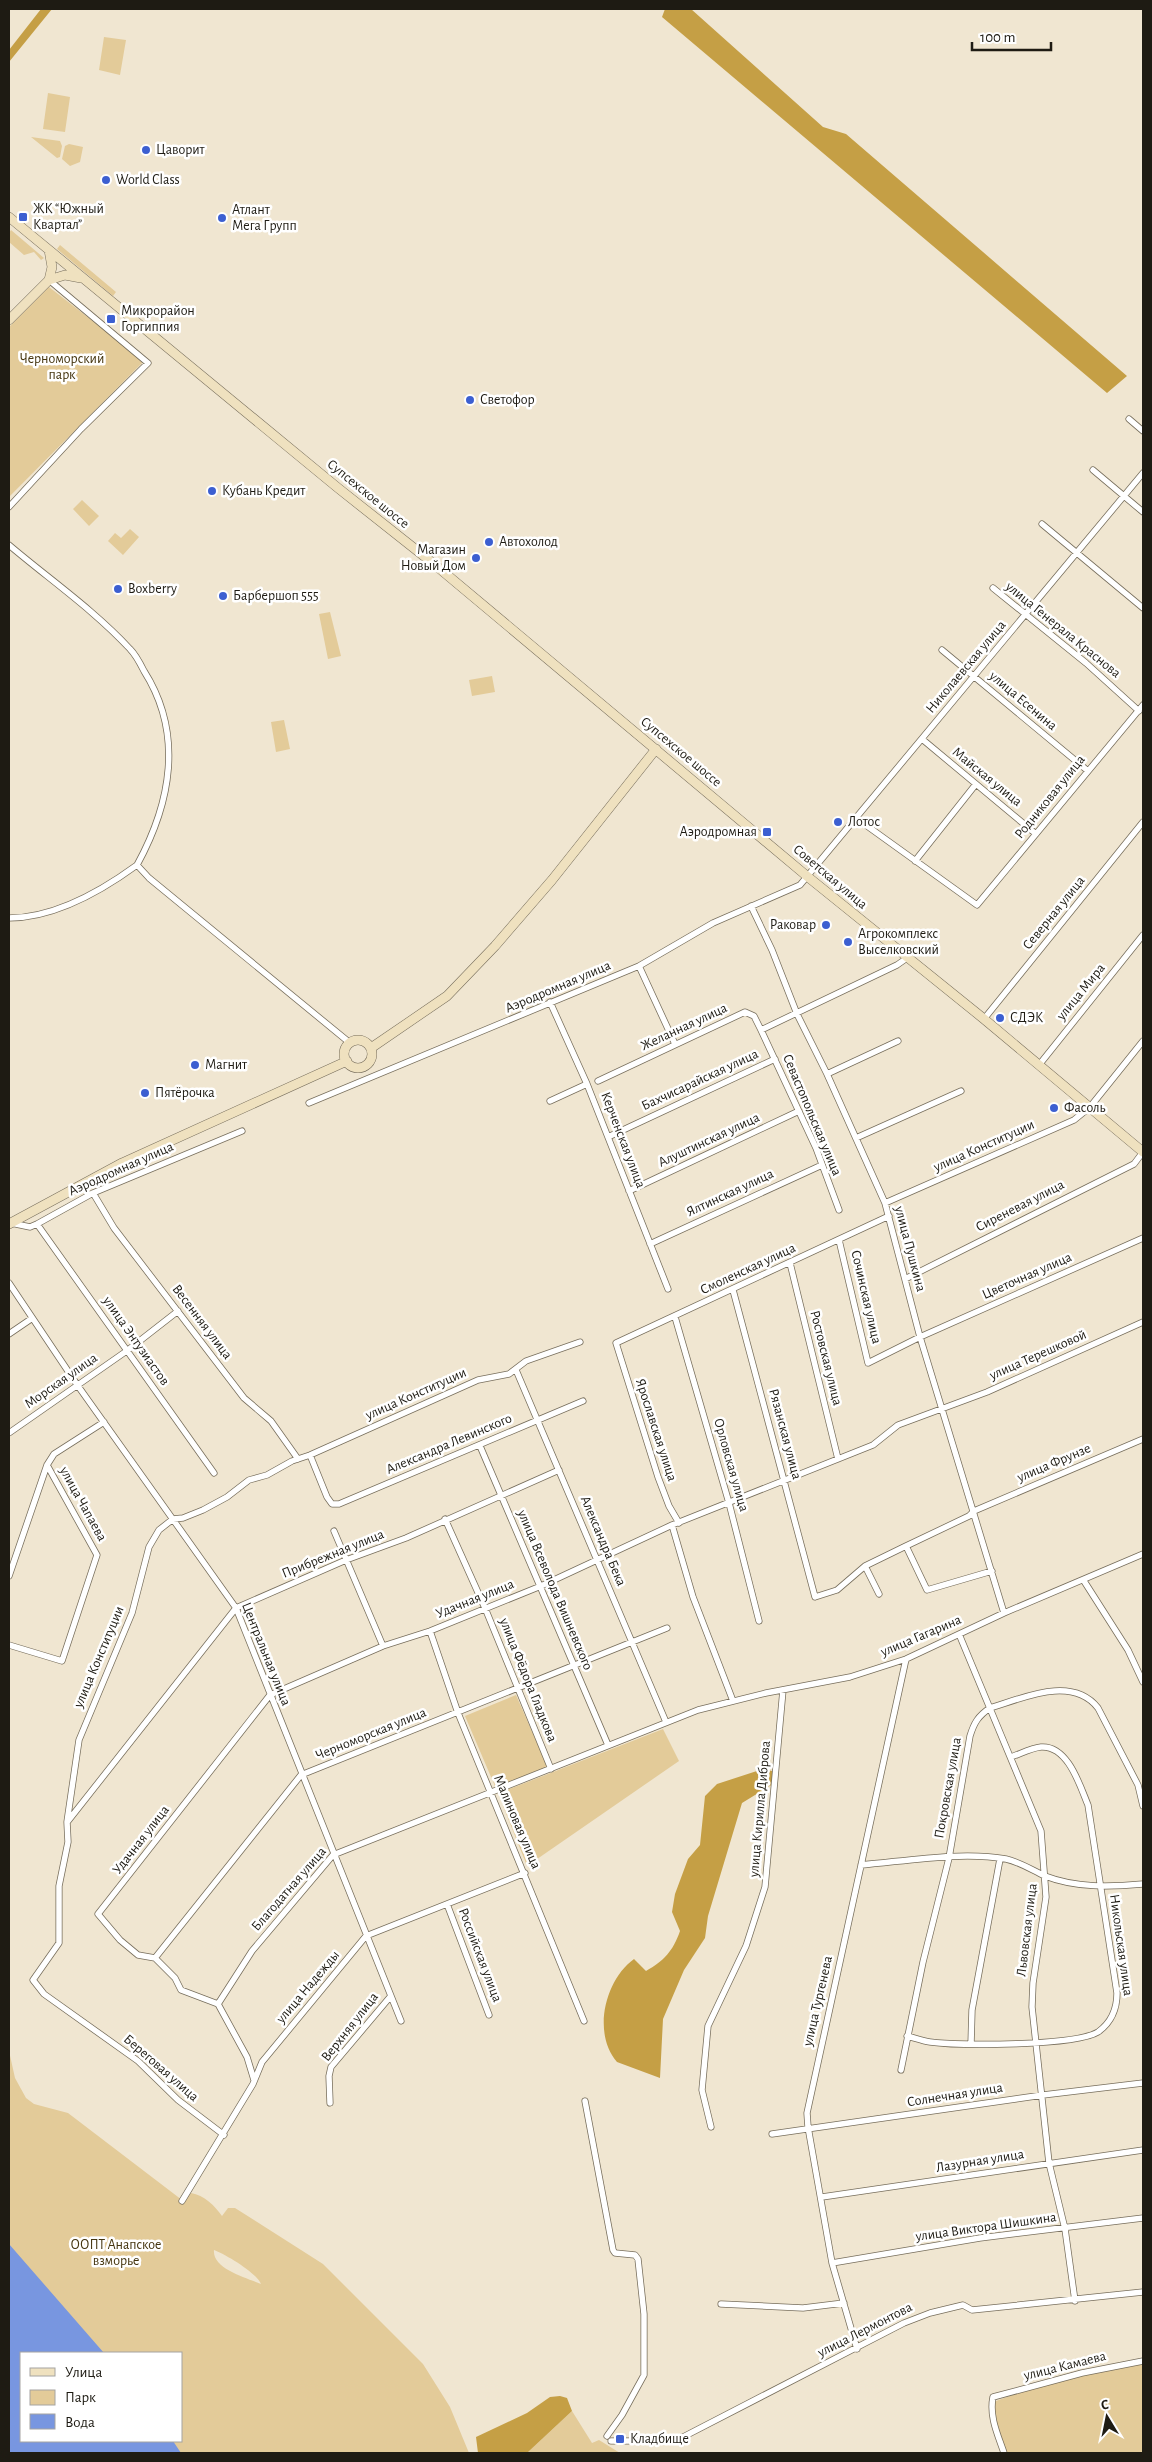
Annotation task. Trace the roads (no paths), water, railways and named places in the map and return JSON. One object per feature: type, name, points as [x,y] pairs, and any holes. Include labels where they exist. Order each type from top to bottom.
[{"type":"main road","name":"Супсехское шоссе","points":[[9,217],[338,488],[434,564],[755,832]]},
{"type":"main road","points":[[49,250],[52,266],[50,280]]},
{"type":"main road","points":[[9,320],[50,280],[64,275],[83,278]]},
{"type":"main road","points":[[371,1048],[448,996],[552,880],[656,749]]},
{"type":"main road","name":"Советская улица","points":[[755,832],[1143,1152]]},
{"type":"main road","points":[[360,1040],[371,1048],[372,1056],[367,1065],[357,1068],[346,1061],[344,1053],[350,1043],[360,1040]]},
{"type":"main road","points":[[10,1224],[140,1155],[346,1061]]},
{"type":"street","points":[[9,507],[81,429],[148,363],[50,280]]},
{"type":"street","points":[[1129,419],[1143,431]]},
{"type":"street","points":[[1092,470],[1143,512]]},
{"type":"street","name":"Николаевская улица","points":[[808,877],[1143,473]]},
{"type":"street","points":[[1042,524],[1143,608]]},
{"type":"street","points":[[9,545],[107,626],[136,658],[158,698],[168,734],[170,757],[169,777],[161,809],[137,865],[84,899],[51,910],[9,918]]},
{"type":"street","name":"улица Генерала Краснова","points":[[993,588],[1141,708]]},
{"type":"street","name":"улица Есенина","points":[[942,650],[1088,771]]},
{"type":"street","name":"Родниковая улица","points":[[915,861],[978,905],[1141,708]]},
{"type":"street","name":"Майская улица","points":[[922,739],[1036,834]]},
{"type":"street","points":[[856,818],[915,861],[976,784]]},
{"type":"street","name":"Северная улица","points":[[984,1019],[1143,822]]},
{"type":"street","points":[[137,865],[149,878],[350,1043]]},
{"type":"street","name":"Аэродромная улица","points":[[309,1103],[640,966],[713,923],[800,885],[808,877]]},
{"type":"street","name":"улица Пушкина","points":[[752,906],[772,950],[796,1014],[827,1074],[885,1203],[920,1336],[1004,1614]]},
{"type":"street","name":"улица Мира","points":[[1039,1065],[1143,935]]},
{"type":"street","points":[[761,1030],[897,965],[907,958]]},
{"type":"street","points":[[640,966],[675,1044]]},
{"type":"street","name":"Керченская улица","points":[[550,1002],[587,1084],[668,1289]]},
{"type":"street","name":"Желанная улица","points":[[598,1081],[745,1012],[754,1016],[761,1030]]},
{"type":"street","name":"Севастопольская улица","points":[[761,1030],[799,1111],[839,1210]]},
{"type":"street","points":[[827,1074],[898,1041]]},
{"type":"street","name":"улица Конституции","points":[[885,1203],[1074,1120],[1090,1107],[1143,1041]]},
{"type":"street","name":"Бахчисарайская улица","points":[[608,1137],[775,1059]]},
{"type":"street","points":[[550,1101],[587,1084]]},
{"type":"street","points":[[856,1138],[961,1091]]},
{"type":"street","name":"Алуштинская улица","points":[[629,1190],[799,1111]]},
{"type":"street","name":"Аэродромная улица","points":[[37,1224],[93,1193],[242,1131]]},
{"type":"street","name":"Сиреневая улица","points":[[906,1279],[1134,1164],[1143,1152]]},
{"type":"street","name":"Ялтинская улица","points":[[650,1244],[822,1165]]},
{"type":"street","name":"Весенняя улица","points":[[93,1193],[114,1228],[244,1398],[272,1421],[298,1459]]},
{"type":"street","name":"Смоленская улица","points":[[616,1343],[889,1216]]},
{"type":"street","points":[[10,1224],[30,1227],[37,1224]]},
{"type":"street","name":"улица Энтузиастов","points":[[37,1224],[214,1473]]},
{"type":"street","name":"Цветочная улица","points":[[920,1336],[1143,1238]]},
{"type":"street","name":"Сочинская улица","points":[[839,1240],[868,1363],[920,1336]]},
{"type":"street","name":"Ростовская улица","points":[[790,1263],[838,1458]]},
{"type":"street","name":"Центральная улица","points":[[9,1283],[78,1386],[236,1608],[301,1775],[401,2021]]},
{"type":"street","name":"Рязанская улица","points":[[733,1290],[812,1585]]},
{"type":"street","name":"Морская улица","points":[[9,1433],[128,1350],[178,1311]]},
{"type":"street","name":"Орловская улица","points":[[674,1317],[729,1503],[759,1621]]},
{"type":"street","points":[[9,1334],[31,1318]]},
{"type":"street","name":"улица Терешковой","points":[[942,1410],[1143,1322]]},
{"type":"street","name":"улица Конституции","points":[[57,2003],[44,1994],[33,1980],[59,1943],[59,1886],[68,1842],[67,1822],[79,1740],[132,1613],[149,1547],[159,1530],[173,1519],[183,1518],[203,1510],[227,1497],[249,1480],[267,1474],[478,1380],[516,1370],[526,1361],[580,1342]]},
{"type":"street","name":"Ярославская улица","points":[[616,1343],[658,1477],[669,1506],[679,1523]]},
{"type":"street","name":"Александра Бека","points":[[516,1370],[666,1722]]},
{"type":"street","name":"Александра Левинского","points":[[310,1455],[327,1497],[332,1504],[339,1504],[583,1401]]},
{"type":"street","name":"Удачная улица","points":[[154,1958],[138,1955],[120,1940],[98,1914],[270,1695],[383,1646],[430,1631],[541,1586],[672,1525],[873,1445],[898,1425],[942,1410]]},
{"type":"street","points":[[9,1576],[47,1465],[54,1454],[104,1422]]},
{"type":"street","name":"улица Фрунзе","points":[[812,1585],[815,1597],[837,1590],[852,1574],[865,1566],[969,1516],[974,1511],[1143,1439]]},
{"type":"street","name":"улица Всеволода Вишневского","points":[[480,1446],[608,1745]]},
{"type":"street","name":"улица Чапаева","points":[[9,1645],[62,1661],[97,1554],[47,1465]]},
{"type":"street","name":"Прибрежная улица","points":[[67,1822],[236,1608],[346,1560],[406,1538],[500,1494],[559,1470]]},
{"type":"street","name":"улица Фёдора Гладкова","points":[[445,1519],[485,1608],[550,1769]]},
{"type":"street","points":[[672,1525],[693,1597],[732,1700]]},
{"type":"street","points":[[334,1531],[383,1646]]},
{"type":"street","points":[[906,1546],[927,1590],[992,1572]]},
{"type":"street","name":"улица Гагарина","points":[[608,1745],[698,1710],[732,1700],[850,1677],[906,1659],[1143,1554]]},
{"type":"street","points":[[865,1566],[878,1594]]},
{"type":"street","points":[[1084,1581],[1128,1650],[1143,1682]]},
{"type":"street","name":"Черноморская улица","points":[[154,1958],[301,1775],[667,1628]]},
{"type":"street","name":"Малиновая улица","points":[[430,1631],[458,1712],[525,1872],[584,2021]]},
{"type":"street","name":"Львовская улица","points":[[959,1634],[1038,1821],[1046,1876],[1043,1918],[1033,1983],[1032,2007],[1043,2094],[1049,2163],[1065,2229],[1075,2301]]},
{"type":"street","name":"улица Тургенева","points":[[857,2349],[832,2263],[807,2113],[906,1659]]},
{"type":"street","name":"улица Кирилла Диброва","points":[[710,2127],[702,2090],[708,2026],[746,1946],[765,1887],[783,1690]]},
{"type":"street","points":[[990,1708],[1053,1690],[1075,1692],[1090,1698],[1098,1708],[1138,1785],[1143,1806]]},
{"type":"street","name":"Покровская улица","points":[[901,2070],[923,1962],[949,1858],[970,1736],[975,1722],[981,1714],[990,1708]]},
{"type":"street","name":"Благодатная улица","points":[[218,2004],[252,1951],[333,1855],[608,1745]]},
{"type":"street","name":"Никольская улица","points":[[907,2036],[928,2042],[971,2044],[1036,2042],[1080,2038],[1096,2033],[1108,2024],[1117,2007],[1118,1993],[1099,1887],[1088,1806],[1064,1756],[1052,1748],[1040,1747],[1011,1757]]},
{"type":"street","points":[[861,1865],[949,1858],[1000,1859],[1021,1864],[1046,1876],[1074,1884],[1099,1887],[1143,1884]]},
{"type":"street","points":[[971,2044],[972,2010],[1000,1859]]},
{"type":"street","name":"улица Надежды","points":[[182,2201],[254,2084],[262,2062],[366,1936],[525,1872]]},
{"type":"street","name":"Российская улица","points":[[447,1904],[490,2015]]},
{"type":"street","points":[[154,1958],[175,1978],[181,1990],[218,2004],[247,2057],[254,2080]]},
{"type":"street","name":"Верхняя улица","points":[[330,2103],[329,2076],[332,2068],[390,1997]]},
{"type":"street","name":"Береговая улица","points":[[57,2003],[138,2061],[178,2100],[224,2135]]},
{"type":"street","name":"Солнечная улица","points":[[772,2134],[808,2127],[818,2129],[1043,2094],[1143,2083]]},
{"type":"street","name":"улица Лермонтова","points":[[585,2101],[613,2250],[615,2253],[635,2255],[638,2259],[644,2314],[644,2375],[609,2438],[660,2441],[683,2437],[857,2349],[904,2323],[955,2306],[963,2305],[972,2310],[1075,2301],[1143,2292]]},
{"type":"street","name":"Лазурная улица","points":[[822,2197],[1143,2150]]},
{"type":"street","name":"улица Виктора Шишкина","points":[[832,2263],[980,2238],[1143,2218]]},
{"type":"street","points":[[721,2304],[803,2308],[844,2302]]},
{"type":"street","name":"улица Камаева","points":[[1004,2453],[993,2423],[991,2408],[993,2397],[1082,2373],[1143,2361]]},
{"type":"water","points":[[9,2244],[103,2352],[20,2352],[20,2442],[174,2442],[181,2453],[9,2453]]},
{"type":"place","name":"Цаворит","points":[[146,150]]},
{"type":"place","name":"World Class","points":[[106,180]]},
{"type":"place","name":"ЖК “Южный Квартал”","points":[[23,217]]},
{"type":"place","name":"Атлант Мега Групп","points":[[222,218]]},
{"type":"place","name":"Микрорайон Горгиппия","points":[[111,319]]},
{"type":"place","name":"Светофор","points":[[470,400]]},
{"type":"place","name":"Кубань Кредит","points":[[212,491]]},
{"type":"place","name":"Автохолод","points":[[489,542]]},
{"type":"place","name":"Магазин Новый Дом","points":[[476,558]]},
{"type":"place","name":"Boxberry","points":[[118,589]]},
{"type":"place","name":"Барбершоп 555","points":[[223,596]]},
{"type":"place","name":"Лотос","points":[[838,822]]},
{"type":"place","name":"Аэродромная","points":[[767,832]]},
{"type":"place","name":"Раковар","points":[[826,925]]},
{"type":"place","name":"Агрокомплекс Выселковский","points":[[848,942]]},
{"type":"place","name":"СДЭК","points":[[1000,1018]]},
{"type":"place","name":"Магнит","points":[[195,1065]]},
{"type":"place","name":"Пятёрочка","points":[[145,1093]]},
{"type":"place","name":"Фасоль","points":[[1054,1108]]},
{"type":"place","name":"Кладбище","points":[[620,2439]]},
{"type":"park label","name":"Черноморский парк","points":[[62,368]]},
{"type":"park label","name":"ООПТ Анапское взморье","points":[[116,2254]]}]
